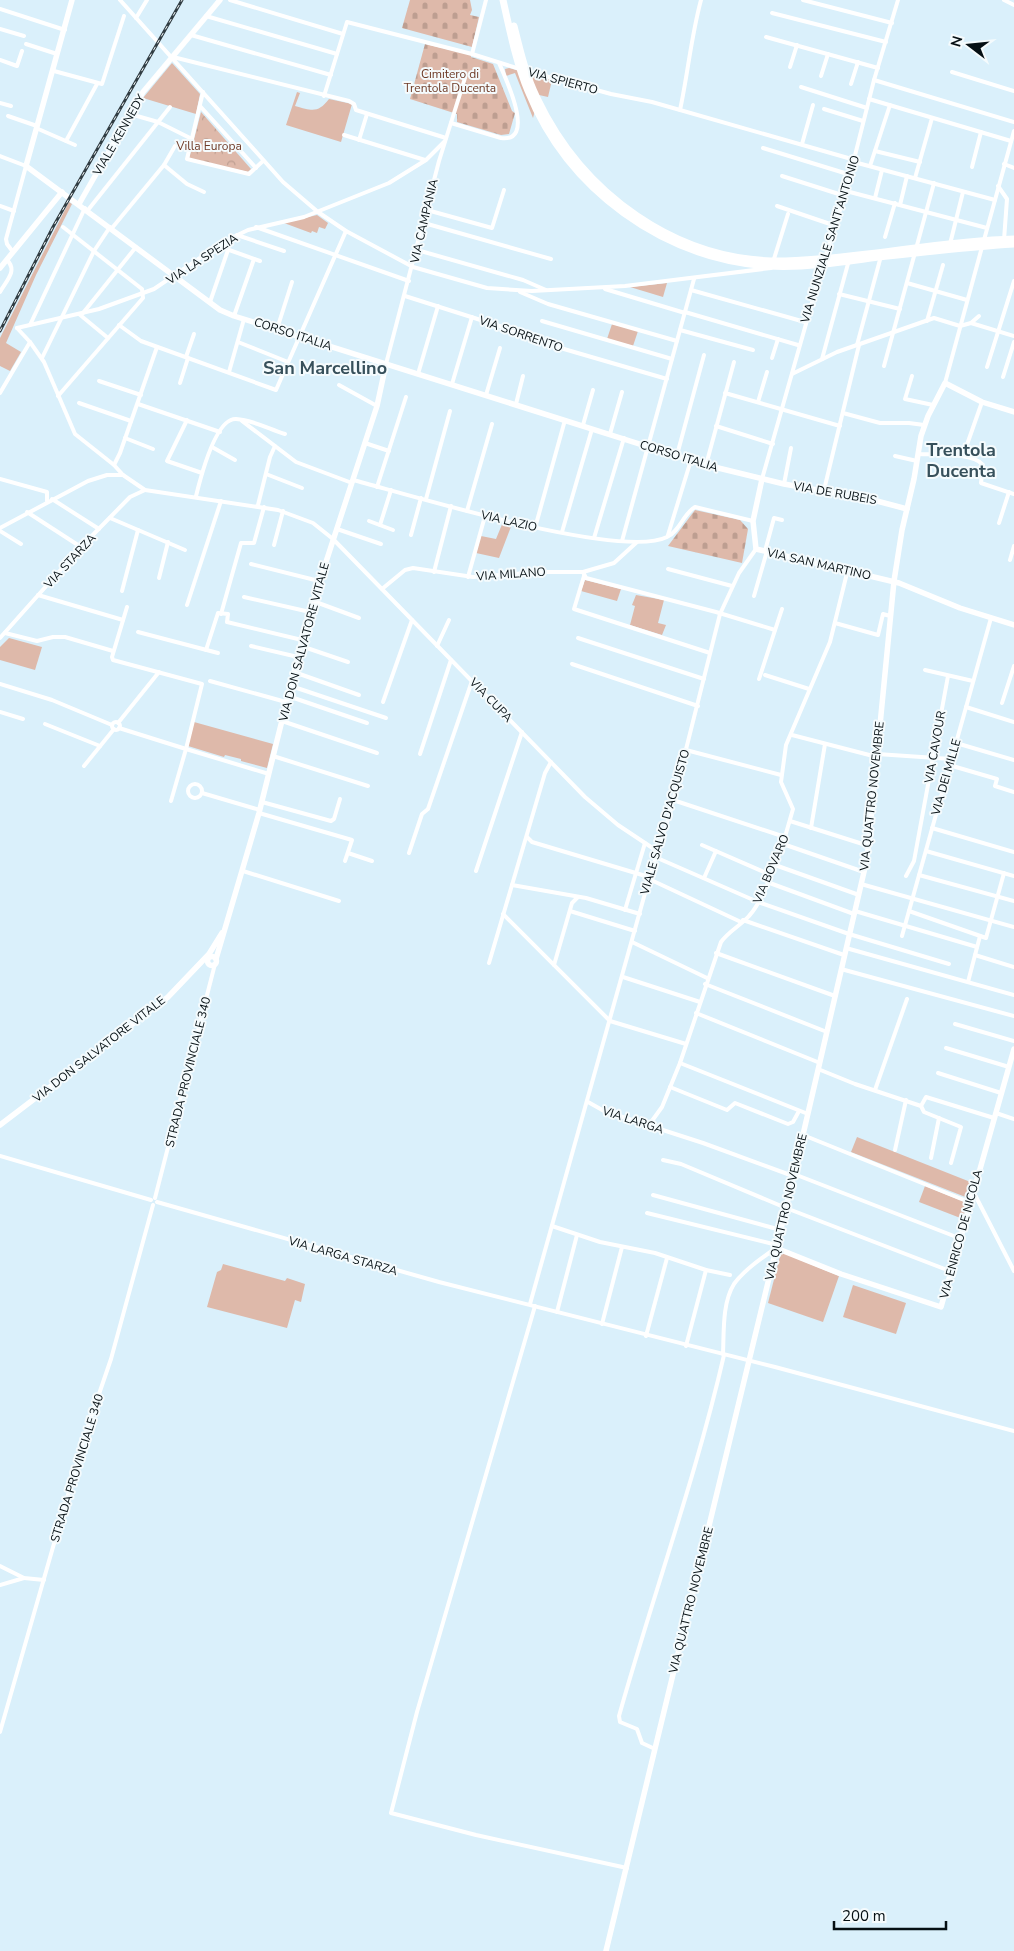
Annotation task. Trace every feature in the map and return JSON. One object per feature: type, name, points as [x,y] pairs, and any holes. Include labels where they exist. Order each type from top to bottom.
[{"type":"highway","points":[[501,0],[515,53],[536,109],[556,143],[590,185],[631,219],[678,244],[723,259],[778,266],[841,262],[954,248],[1014,244]]},
{"type":"highway","points":[[507,0],[527,74],[539,103],[562,142],[581,167],[616,201],[654,227],[673,237],[722,254],[784,261],[968,241],[1014,240]]},
{"type":"street","points":[[13,252],[6,242],[59,54],[72,0]]},
{"type":"street","points":[[120,0],[263,161],[283,182],[318,212],[346,231],[413,267],[487,288],[519,291],[603,288],[771,268],[823,264],[916,250],[1014,240]]},
{"type":"street","points":[[136,18],[147,0]]},
{"type":"street","name":"VIALE KENNEDY","points":[[84,207],[130,114],[143,92],[220,0]]},
{"type":"street","points":[[230,0],[343,34],[324,96]]},
{"type":"street","points":[[472,54],[486,0]]},
{"type":"street","points":[[680,110],[690,68],[691,36],[701,0]]},
{"type":"street","points":[[803,0],[892,23]]},
{"type":"street","name":"VIA NUNZIALE SANT'ANTONIO","points":[[762,479],[792,374],[798,345],[846,194],[866,108],[898,0]]},
{"type":"street","points":[[1004,0],[1012,3]]},
{"type":"street","points":[[0,10],[65,30]]},
{"type":"street","points":[[772,13],[886,42]]},
{"type":"street","points":[[54,71],[98,84],[104,82],[124,16]]},
{"type":"street","points":[[206,16],[337,54]]},
{"type":"street","name":"VIA SPIERTO","points":[[343,34],[346,22],[472,54],[587,88],[680,110],[802,144],[882,170],[995,200]]},
{"type":"street","points":[[0,28],[24,36]]},
{"type":"street","points":[[191,35],[331,74]]},
{"type":"street","points":[[766,37],[878,68]]},
{"type":"street","points":[[26,44],[59,54]]},
{"type":"street","points":[[790,67],[796,45]]},
{"type":"street","points":[[0,60],[17,66],[22,51]]},
{"type":"street","points":[[821,76],[828,54]]},
{"type":"street","points":[[172,57],[349,101],[354,104],[356,110],[445,140]]},
{"type":"street","points":[[851,84],[858,62]]},
{"type":"street","points":[[451,123],[501,138],[508,138],[514,134],[518,125],[518,113],[499,63]]},
{"type":"street","points":[[952,72],[1014,91]]},
{"type":"street","name":"VIA CAMPANIA","points":[[386,364],[445,140],[465,78]]},
{"type":"street","points":[[874,80],[1014,122]]},
{"type":"street","points":[[66,140],[98,84]]},
{"type":"street","points":[[801,87],[866,108]]},
{"type":"street","points":[[203,92],[187,159],[249,174],[263,161]]},
{"type":"street","points":[[869,99],[1011,141]]},
{"type":"street","points":[[0,103],[11,106]]},
{"type":"street","points":[[802,144],[813,105]]},
{"type":"street","points":[[870,166],[890,105]]},
{"type":"street","points":[[200,106],[256,168]]},
{"type":"street","points":[[30,325],[84,207],[170,107]]},
{"type":"street","points":[[824,109],[863,121]]},
{"type":"street","points":[[130,114],[158,122],[192,139]]},
{"type":"street","points":[[359,140],[367,114]]},
{"type":"street","points":[[8,116],[75,145]]},
{"type":"street","points":[[915,178],[932,118]]},
{"type":"street","points":[[1014,131],[945,383],[982,402],[1014,412]]},
{"type":"street","points":[[972,167],[981,132]]},
{"type":"street","points":[[344,136],[426,160]]},
{"type":"street","name":"VIA LA SPEZIA","points":[[30,342],[17,328],[81,314],[144,293],[176,276],[237,235],[256,227],[318,212],[389,184],[426,160],[445,140]]},
{"type":"street","points":[[42,358],[94,251],[164,165],[175,146]]},
{"type":"street","points":[[763,148],[851,175]]},
{"type":"street","points":[[435,151],[442,152]]},
{"type":"street","points":[[875,151],[920,162]]},
{"type":"street","points":[[0,156],[26,166]]},
{"type":"street","points":[[1004,164],[1014,168]]},
{"type":"street","points":[[164,165],[187,184],[204,192]]},
{"type":"street","name":"CORSO ITALIA","points":[[26,166],[84,207],[210,302],[234,316],[692,459],[706,465],[762,479]]},
{"type":"street","points":[[875,198],[882,170]]},
{"type":"street","points":[[782,176],[846,194],[875,198],[987,228]]},
{"type":"street","points":[[900,205],[907,176]]},
{"type":"street","points":[[884,366],[934,183]]},
{"type":"street","points":[[998,186],[1007,199],[1004,241]]},
{"type":"street","points":[[427,210],[492,228],[504,190]]},
{"type":"street","points":[[0,268],[62,192]]},
{"type":"street","points":[[950,246],[963,192]]},
{"type":"street","points":[[885,237],[895,204]]},
{"type":"street","points":[[0,206],[14,211]]},
{"type":"street","points":[[777,206],[836,226]]},
{"type":"street","points":[[771,268],[788,214]]},
{"type":"street","points":[[424,223],[551,259]]},
{"type":"street","points":[[58,396],[143,298],[144,293],[63,227]]},
{"type":"street","points":[[256,227],[409,281]]},
{"type":"street","points":[[120,325],[132,336],[157,347],[276,390],[346,231]]},
{"type":"street","points":[[237,235],[284,251]]},
{"type":"street","points":[[108,338],[81,314],[136,246]]},
{"type":"street","points":[[218,246],[260,261]]},
{"type":"street","points":[[210,302],[228,250]]},
{"type":"street","points":[[417,250],[523,280],[546,290]]},
{"type":"street","points":[[824,490],[881,256]]},
{"type":"street","points":[[234,316],[254,259]]},
{"type":"street","points":[[822,358],[849,260]]},
{"type":"street","points":[[0,292],[12,272],[11,264],[4,261]]},
{"type":"street","points":[[927,321],[943,265]]},
{"type":"street","points":[[622,541],[694,278]]},
{"type":"street","points":[[277,329],[292,282]]},
{"type":"street","points":[[987,367],[1014,282]]},
{"type":"street","points":[[907,283],[967,300]]},
{"type":"street","points":[[603,288],[798,345]]},
{"type":"street","points":[[692,290],[805,322]]},
{"type":"street","points":[[519,291],[532,299],[677,341]]},
{"type":"street","points":[[839,294],[900,309]]},
{"type":"street","name":"VIA SORRENTO","points":[[405,296],[509,329],[534,340],[667,379]]},
{"type":"street","points":[[418,374],[438,306]]},
{"type":"street","points":[[792,374],[822,358],[927,321],[938,318],[960,326],[970,323],[979,316]]},
{"type":"street","points":[[452,384],[472,317]]},
{"type":"street","points":[[228,372],[244,319]]},
{"type":"street","points":[[542,321],[672,359]]},
{"type":"street","points":[[970,323],[1014,336]]},
{"type":"street","points":[[680,330],[753,350]]},
{"type":"street","points":[[180,384],[194,334]]},
{"type":"street","points":[[772,358],[778,339]]},
{"type":"street","points":[[0,393],[30,342],[42,358],[75,434],[114,465],[123,475],[145,490]]},
{"type":"street","points":[[238,342],[288,362]]},
{"type":"street","points":[[1003,377],[1014,342]]},
{"type":"street","points":[[114,465],[138,404],[157,347]]},
{"type":"street","points":[[486,395],[500,348]]},
{"type":"street","points":[[677,455],[704,355]]},
{"type":"street","points":[[706,465],[734,362]]},
{"type":"street","name":"VIA DON SALVATORE VITALE","points":[[0,1126],[168,997],[195,970],[210,960],[228,922],[260,811],[290,686],[313,601],[377,406],[386,364]]},
{"type":"street","points":[[758,402],[767,372]]},
{"type":"street","points":[[516,404],[523,376]]},
{"type":"street","points":[[912,376],[905,399],[933,405]]},
{"type":"street","points":[[99,381],[140,395]]},
{"type":"street","name":"VIA QUATTRO NOVEMBRE","points":[[606,1951],[781,1230],[864,872],[894,581],[924,425],[945,383]]},
{"type":"street","points":[[339,385],[377,406]]},
{"type":"street","points":[[583,425],[593,390]]},
{"type":"street","points":[[610,434],[622,392]]},
{"type":"street","points":[[725,393],[840,426]]},
{"type":"street","points":[[377,487],[406,397]]},
{"type":"street","points":[[963,456],[982,402]]},
{"type":"street","points":[[79,403],[131,421]]},
{"type":"street","points":[[138,404],[220,432]]},
{"type":"street","points":[[411,535],[450,411]]},
{"type":"street","points":[[843,413],[880,424],[909,422],[924,425]]},
{"type":"street","points":[[187,420],[167,461],[202,473]]},
{"type":"street","points":[[196,496],[212,447],[229,420],[240,420],[285,434]]},
{"type":"street","name":"VIA LAZIO","points":[[240,420],[296,462],[352,482],[391,490],[535,528],[622,541],[655,541],[668,537]]},
{"type":"street","points":[[535,528],[565,420]]},
{"type":"street","points":[[467,511],[492,424]]},
{"type":"street","points":[[716,426],[773,444]]},
{"type":"street","points":[[562,532],[592,428]]},
{"type":"street","points":[[125,438],[154,449]]},
{"type":"street","points":[[594,538],[624,438]]},
{"type":"street","points":[[365,443],[389,451]]},
{"type":"street","points":[[258,505],[270,457],[275,446]]},
{"type":"street","points":[[212,447],[235,460]]},
{"type":"street","points":[[784,484],[791,448]]},
{"type":"street","points":[[918,454],[963,456],[978,459],[983,464],[981,483],[1014,494]]},
{"type":"street","points":[[895,456],[917,461]]},
{"type":"street","points":[[668,537],[692,459]]},
{"type":"street","points":[[266,474],[302,488]]},
{"type":"street","points":[[21,544],[0,529],[52,498],[98,477],[123,475]]},
{"type":"street","points":[[0,479],[47,492],[47,501]]},
{"type":"street","name":"VIA DE RUBEIS","points":[[762,479],[824,490],[907,509]]},
{"type":"street","name":"VIA SAN MARTINO","points":[[762,479],[753,521],[756,549],[894,581],[960,608],[1014,625]]},
{"type":"street","name":"VIA CUPA","points":[[145,490],[258,505],[283,511],[313,523],[333,539],[602,812],[657,851]]},
{"type":"street","name":"VIA STARZA","points":[[0,638],[81,547],[135,493],[145,490]]},
{"type":"street","points":[[380,526],[391,490]]},
{"type":"street","points":[[999,523],[1009,492]]},
{"type":"street","points":[[52,498],[99,530]]},
{"type":"street","points":[[187,605],[221,500]]},
{"type":"street","points":[[434,572],[451,506]]},
{"type":"street","points":[[221,614],[241,542],[254,543],[264,507]]},
{"type":"street","points":[[668,537],[695,507],[753,521]]},
{"type":"street","points":[[274,545],[283,511]]},
{"type":"street","points":[[27,512],[81,547]]},
{"type":"street","points":[[468,577],[485,516]]},
{"type":"street","points":[[110,518],[185,550]]},
{"type":"street","points":[[754,596],[774,518],[782,520]]},
{"type":"street","points":[[368,521],[393,530]]},
{"type":"street","points":[[337,529],[381,544]]},
{"type":"street","points":[[122,591],[138,530]]},
{"type":"street","points":[[159,578],[168,542]]},
{"type":"street","name":"VIA MILANO","points":[[382,589],[405,570],[418,568],[468,577],[542,572],[584,574],[614,563],[637,542]]},
{"type":"street","points":[[1010,560],[1014,546]]},
{"type":"street","name":"VIALE SALVO D'ACQUISTO","points":[[588,1102],[649,878],[673,800],[720,614],[732,586],[756,549]]},
{"type":"street","points":[[251,564],[319,580]]},
{"type":"street","points":[[668,569],[732,586]]},
{"type":"street","name":"VIA BOVARO","points":[[649,1125],[662,1107],[680,1063],[705,984],[721,942],[730,930],[749,916],[758,902],[783,844],[793,809],[781,782],[786,745],[792,735],[809,689],[830,642],[848,569]]},
{"type":"street","points":[[710,653],[574,609],[584,574],[775,630]]},
{"type":"street","points":[[38,595],[123,620]]},
{"type":"street","points":[[244,597],[310,612]]},
{"type":"street","points":[[313,601],[359,618]]},
{"type":"street","points":[[127,607],[112,657],[113,660],[202,684],[171,801]]},
{"type":"street","points":[[759,679],[782,609]]},
{"type":"street","points":[[206,650],[218,613],[228,614],[228,622],[302,643],[348,662]]},
{"type":"street","points":[[835,622],[878,635],[883,614],[890,616]]},
{"type":"street","name":"VIA DEI MILLE","points":[[902,936],[991,618]]},
{"type":"street","points":[[383,702],[412,620]]},
{"type":"street","points":[[437,646],[449,620]]},
{"type":"street","points":[[138,632],[218,653]]},
{"type":"street","points":[[5,633],[37,641],[53,636],[65,637],[114,651]]},
{"type":"street","points":[[578,638],[704,679]]},
{"type":"street","points":[[251,646],[298,657]]},
{"type":"street","points":[[420,754],[451,660]]},
{"type":"street","points":[[572,664],[698,706]]},
{"type":"street","points":[[1002,703],[1014,666]]},
{"type":"street","points":[[925,670],[973,681]]},
{"type":"street","points":[[119,726],[159,672]]},
{"type":"street","points":[[294,672],[359,695]]},
{"type":"street","points":[[765,675],[809,689]]},
{"type":"street","name":"VIA CAVOUR","points":[[906,876],[914,861],[948,676]]},
{"type":"street","points":[[210,680],[287,699],[367,724]]},
{"type":"street","points":[[410,853],[422,814],[428,809],[472,681]]},
{"type":"street","points":[[0,684],[52,700],[113,727]]},
{"type":"street","points":[[290,686],[386,718]]},
{"type":"street","points":[[966,707],[1014,722]]},
{"type":"street","points":[[0,712],[23,718]]},
{"type":"street","points":[[282,721],[377,753]]},
{"type":"street","points":[[84,766],[113,727],[114,722],[119,726],[186,749],[269,774]]},
{"type":"street","points":[[45,724],[100,746]]},
{"type":"street","points":[[476,871],[522,732]]},
{"type":"street","points":[[792,735],[877,756],[951,759]]},
{"type":"street","points":[[956,743],[1014,760]]},
{"type":"street","points":[[811,828],[825,744]]},
{"type":"street","points":[[686,750],[781,775]]},
{"type":"street","points":[[273,756],[368,786]]},
{"type":"street","points":[[489,963],[545,773],[551,762]]},
{"type":"street","points":[[949,766],[997,779],[996,786],[1014,792]]},
{"type":"street","points":[[202,793],[352,840],[346,861]]},
{"type":"street","points":[[262,802],[331,821],[334,819],[340,799]]},
{"type":"street","points":[[673,800],[785,837]]},
{"type":"street","points":[[790,821],[868,846]]},
{"type":"street","points":[[932,828],[1014,852]]},
{"type":"street","points":[[526,836],[532,842],[636,873],[742,921],[844,956]]},
{"type":"street","points":[[524,846],[532,842]]},
{"type":"street","points":[[625,910],[645,843]]},
{"type":"street","points":[[783,844],[864,872]]},
{"type":"street","points":[[702,845],[771,875]]},
{"type":"street","points":[[704,878],[716,851]]},
{"type":"street","points":[[926,851],[1014,876]]},
{"type":"street","points":[[348,853],[372,861]]},
{"type":"street","points":[[655,857],[758,902],[849,934],[949,964]]},
{"type":"street","points":[[775,865],[858,895]]},
{"type":"street","points":[[243,871],[339,901]]},
{"type":"street","points":[[909,911],[986,938],[1004,873]]},
{"type":"street","points":[[919,875],[1014,901]]},
{"type":"street","points":[[767,882],[855,912],[977,947]]},
{"type":"street","points":[[861,884],[1014,927]]},
{"type":"street","points":[[512,885],[579,897],[640,914]]},
{"type":"street","points":[[554,965],[570,912],[572,903],[570,895]]},
{"type":"street","points":[[572,903],[579,897]]},
{"type":"street","points":[[570,912],[635,930]]},
{"type":"street","points":[[503,914],[610,1021],[686,1044]]},
{"type":"street","points":[[968,982],[980,936]]},
{"type":"street","points":[[632,942],[708,978]]},
{"type":"street","points":[[846,948],[1014,995]]},
{"type":"street","points":[[716,953],[835,996]]},
{"type":"street","points":[[975,955],[1014,967]]},
{"type":"street","name":"STRADA PROVINCIALE 340","points":[[0,1732],[86,1432],[110,1359],[154,1201],[213,975],[210,960]]},
{"type":"street","points":[[841,969],[1014,1016]]},
{"type":"street","points":[[623,977],[700,1002]]},
{"type":"street","points":[[705,984],[827,1032]]},
{"type":"street","points":[[875,1090],[908,999]]},
{"type":"street","points":[[696,1013],[875,1090],[921,1106],[924,1112],[961,1126],[952,1163]]},
{"type":"street","points":[[955,1024],[1014,1041]]},
{"type":"street","points":[[946,1048],[1009,1067]]},
{"type":"street","name":"VIA ENRICO DE NICOLA","points":[[777,1246],[937,1308],[941,1307],[969,1202],[1014,1050]]},
{"type":"street","points":[[680,1063],[808,1114]]},
{"type":"street","points":[[938,1073],[1001,1093]]},
{"type":"street","points":[[670,1087],[727,1110],[735,1103],[788,1124],[793,1122],[799,1111]]},
{"type":"street","points":[[921,1106],[926,1097],[1014,1119]]},
{"type":"street","points":[[895,1150],[906,1100]]},
{"type":"street","name":"VIA LARGA","points":[[627,1868],[476,1834],[391,1812],[417,1712],[533,1305],[552,1226],[588,1102],[604,1111],[794,1175],[959,1238]]},
{"type":"street","points":[[931,1158],[940,1118]]},
{"type":"street","points":[[803,1135],[969,1202]]},
{"type":"street","name":"VIA LARGA STARZA","points":[[0,1156],[328,1252],[1014,1431]]},
{"type":"street","points":[[663,1160],[681,1164],[786,1208],[950,1271]]},
{"type":"street","points":[[973,1190],[1014,1271]]},
{"type":"street","points":[[653,1195],[781,1230]]},
{"type":"street","points":[[647,1213],[777,1246]]},
{"type":"street","points":[[552,1226],[622,1248],[730,1275]]},
{"type":"street","points":[[557,1312],[577,1235]]},
{"type":"street","points":[[655,1749],[642,1743],[637,1729],[620,1722],[619,1716],[678,1517],[698,1460],[723,1355],[728,1302],[734,1285],[740,1278],[777,1246]]},
{"type":"street","points":[[602,1324],[622,1248]]},
{"type":"street","points":[[646,1336],[667,1258]]},
{"type":"street","points":[[686,1346],[706,1270]]},
{"type":"street","points":[[0,1566],[24,1578],[44,1580]]},
{"type":"street","points":[[0,1585],[24,1578]]},
{"type":"green space","points":[[410,0],[470,0],[472,10],[470,15],[479,17],[472,47],[402,28]]},
{"type":"green space","name":"Cimitero di Trentola Ducenta","points":[[425,44],[471,55],[471,57],[493,64],[512,111],[515,113],[509,134],[501,135],[457,122],[457,114],[410,99]]},
{"type":"green space","points":[[172,63],[200,94],[196,114],[143,98]]},
{"type":"green space","points":[[509,68],[552,80],[548,97],[539,95],[533,118],[515,73],[506,76],[505,69]]},
{"type":"green space","points":[[297,92],[300,93],[295,106],[306,109],[318,109],[329,99],[352,104],[341,142],[286,125]]},
{"type":"green space","name":"Villa Europa","points":[[201,112],[251,169],[248,172],[189,159]]},
{"type":"green space","points":[[69,202],[72,204],[36,275],[6,343],[21,352],[10,371],[0,366],[0,338]]},
{"type":"green space","points":[[317,215],[328,223],[325,229],[319,227],[317,233],[312,231],[311,233],[284,223]]},
{"type":"green space","points":[[667,283],[663,297],[630,287]]},
{"type":"green space","points":[[612,324],[638,331],[633,346],[607,339]]},
{"type":"green space","points":[[695,510],[740,520],[748,529],[742,563],[668,546]]},
{"type":"green space","points":[[503,522],[512,524],[499,558],[476,553],[481,536],[496,539]]},
{"type":"green space","points":[[585,580],[621,589],[617,601],[581,591]]},
{"type":"green space","points":[[636,595],[664,600],[658,623],[666,625],[662,635],[630,625],[635,606],[632,605]]},
{"type":"green space","points":[[9,638],[42,647],[35,670],[0,660],[0,647]]},
{"type":"green space","points":[[194,722],[273,744],[267,768],[241,761],[241,759],[225,755],[224,757],[188,746]]},
{"type":"green space","points":[[857,1137],[973,1183],[968,1198],[851,1152]]},
{"type":"green space","points":[[925,1186],[967,1203],[963,1219],[919,1202]]},
{"type":"green space","points":[[781,1252],[839,1276],[823,1322],[768,1303]]},
{"type":"green space","points":[[223,1264],[285,1281],[287,1278],[305,1284],[301,1302],[295,1300],[287,1328],[207,1307],[217,1272],[221,1270]]},
{"type":"green space","points":[[853,1285],[906,1303],[896,1334],[843,1317]]},
{"type":"railway","points":[[0,331],[53,227],[182,0]]},
{"type":"district","name":"San Marcellino","points":[[325,368]]},
{"type":"district","name":"Trentola Ducenta","points":[[961,460]]}]
